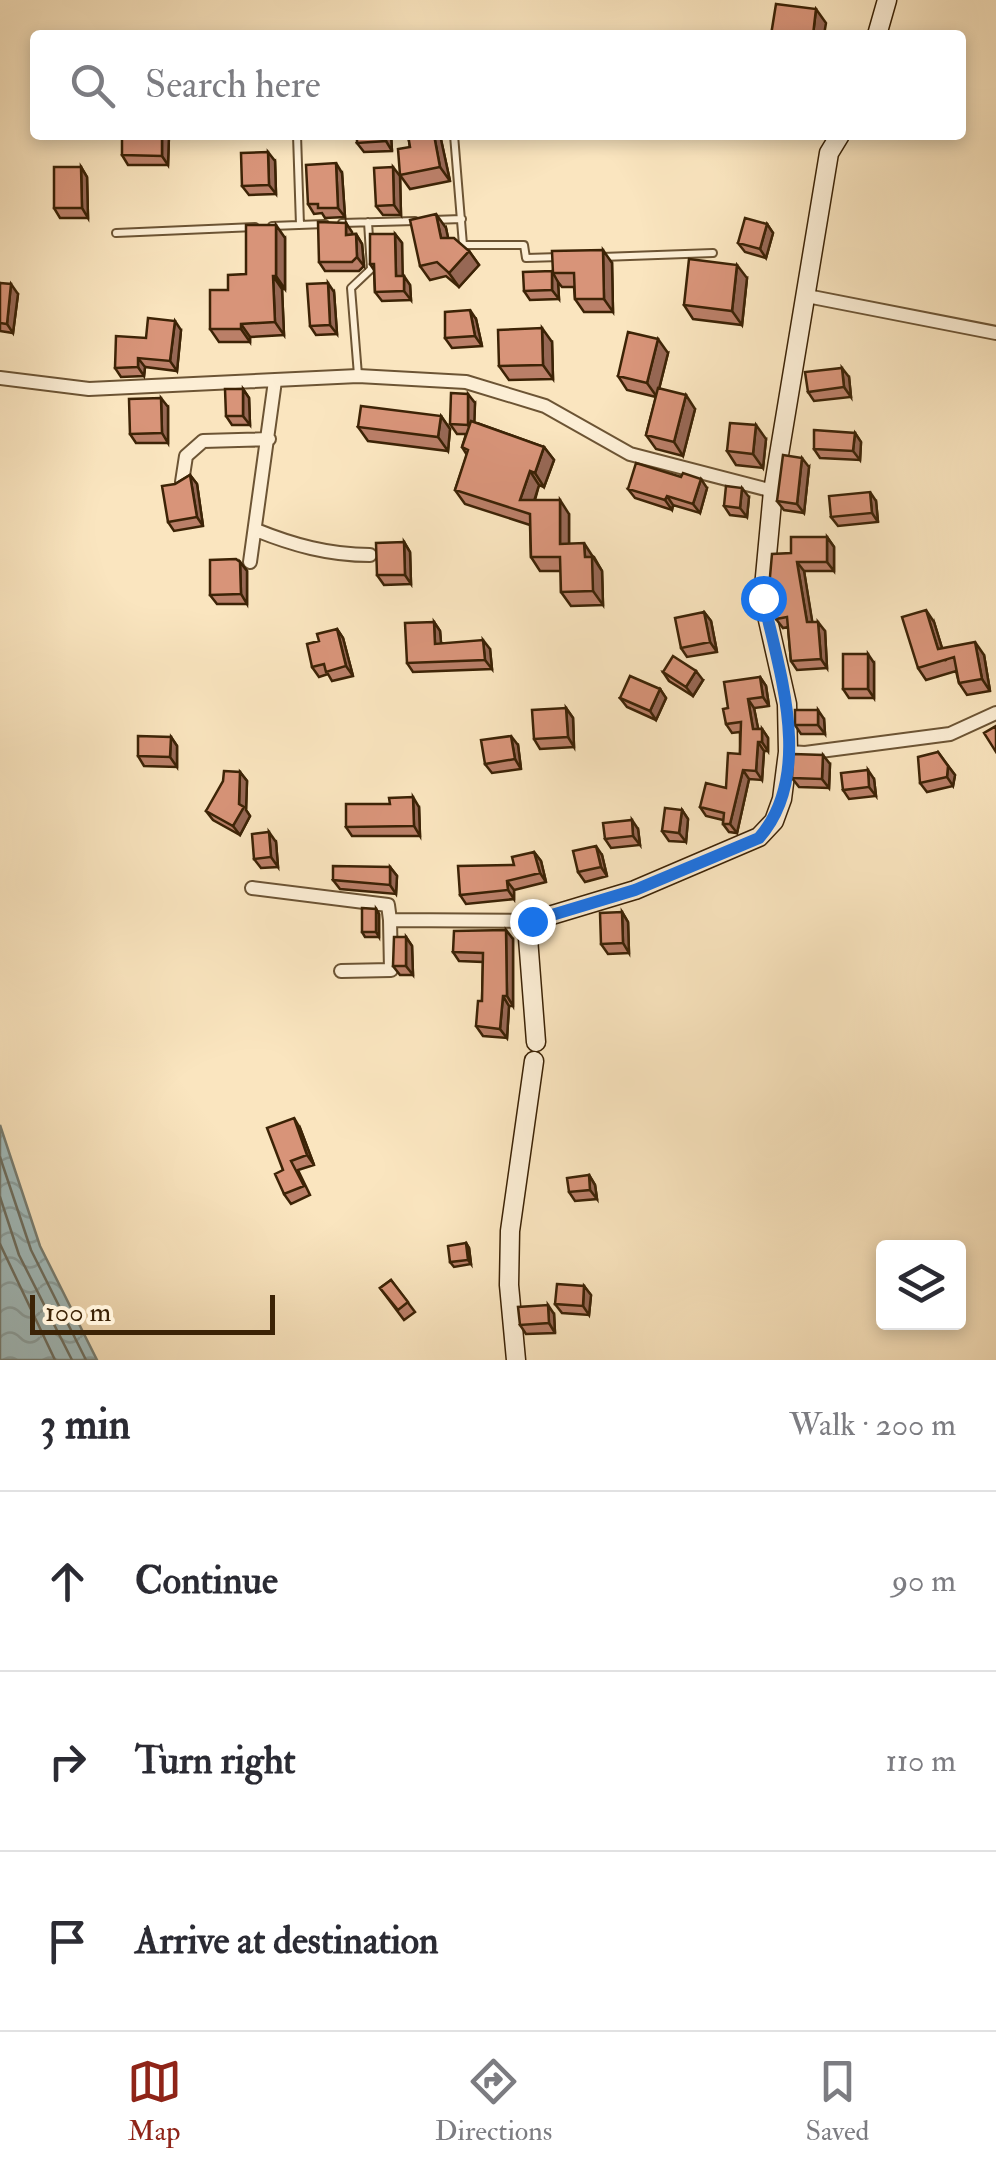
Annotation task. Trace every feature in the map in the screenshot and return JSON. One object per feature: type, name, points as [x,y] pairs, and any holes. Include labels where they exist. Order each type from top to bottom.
[{"type":"main road","points":[[878,30],[887,0]]},
{"type":"main road","points":[[516,1360],[508,1285],[510,1231],[535,1051],[528,938],[532,921],[635,890],[759,838],[774,821],[782,799],[788,752],[786,704],[763,598],[772,491],[829,153],[837,140]]},
{"type":"street","points":[[807,296],[996,333]]},
{"type":"street","points":[[0,378],[89,389],[358,376],[466,382],[545,406],[630,454],[772,491]]},
{"type":"street","points":[[250,562],[275,382]]},
{"type":"street","points":[[182,482],[186,456],[203,441],[269,438]]},
{"type":"street","points":[[256,530],[290,544],[342,555],[370,555]]},
{"type":"street","points":[[788,752],[950,734],[996,713]]},
{"type":"street","points":[[252,888],[388,905],[391,970],[341,971]]},
{"type":"street","points":[[390,920],[532,921]]},
{"type":"lane","points":[[297,140],[300,225]]},
{"type":"lane","points":[[454,140],[463,245],[524,245],[526,258],[564,257]]},
{"type":"lane","points":[[116,232],[462,219]]},
{"type":"lane","points":[[358,376],[351,288],[370,269],[368,222]]},
{"type":"lane","points":[[598,256],[714,254]]},
{"type":"water","points":[[0,1125],[40,1246],[97,1360],[0,1360]]},
{"type":"building","points":[[776,4],[816,9],[814,30],[772,30]]},
{"type":"building","points":[[122,140],[162,140],[162,156],[122,155]]},
{"type":"building","points":[[409,140],[435,140],[440,167],[400,175],[398,149],[410,147]]},
{"type":"building","points":[[268,152],[269,185],[242,186],[241,153]]},
{"type":"building","points":[[336,163],[338,208],[308,204],[306,165]]},
{"type":"building","points":[[54,167],[81,167],[82,208],[54,208]]},
{"type":"building","points":[[393,167],[394,205],[376,206],[374,168]]},
{"type":"building","points":[[436,214],[441,238],[454,238],[469,251],[449,273],[437,262],[420,266],[410,220]]},
{"type":"building","points":[[745,218],[767,224],[760,249],[738,243]]},
{"type":"building","points":[[318,222],[346,223],[346,235],[356,234],[357,257],[352,262],[319,262]]},
{"type":"building","points":[[246,225],[276,225],[275,322],[241,324],[241,329],[210,329],[210,290],[228,290],[228,275],[246,274]]},
{"type":"building","points":[[370,234],[395,234],[396,276],[404,276],[404,291],[375,292]]},
{"type":"building","points":[[603,250],[604,299],[575,299],[574,273],[553,273],[552,251]]},
{"type":"building","points":[[689,259],[737,265],[732,311],[684,305]]},
{"type":"building","points":[[552,271],[552,290],[524,291],[523,272]]},
{"type":"building","points":[[0,283],[11,284],[7,324],[0,323]]},
{"type":"building","points":[[328,283],[330,325],[310,326],[307,284]]},
{"type":"building","points":[[470,310],[475,336],[445,338],[445,312]]},
{"type":"building","points":[[148,318],[175,321],[170,361],[138,358],[138,367],[115,368],[116,336],[146,338]]},
{"type":"building","points":[[542,328],[543,365],[499,366],[498,330]]},
{"type":"building","points":[[628,332],[658,339],[647,383],[618,376]]},
{"type":"building","points":[[842,368],[844,387],[808,392],[805,372]]},
{"type":"building","points":[[658,388],[686,395],[674,442],[646,435]]},
{"type":"building","points":[[225,389],[243,389],[243,416],[226,416]]},
{"type":"building","points":[[451,393],[468,394],[468,425],[450,424]]},
{"type":"building","points":[[161,398],[162,433],[130,434],[129,399]]},
{"type":"building","points":[[361,406],[441,416],[438,437],[358,427]]},
{"type":"building","points":[[471,421],[544,447],[520,500],[560,500],[560,544],[584,543],[585,557],[592,557],[593,591],[561,592],[560,557],[531,557],[530,514],[455,490],[468,450],[462,447]]},
{"type":"building","points":[[730,423],[756,425],[753,454],[727,451]]},
{"type":"building","points":[[814,430],[855,433],[853,451],[814,449]]},
{"type":"building","points":[[783,455],[802,458],[797,504],[777,501]]},
{"type":"building","points":[[636,463],[701,479],[693,504],[628,489]]},
{"type":"building","points":[[190,475],[197,517],[168,522],[162,486]]},
{"type":"building","points":[[726,486],[742,488],[740,508],[724,506]]},
{"type":"building","points":[[870,492],[872,513],[831,517],[829,496]]},
{"type":"building","points":[[791,537],[827,537],[827,562],[797,562],[807,622],[818,622],[821,659],[791,661],[787,617],[776,619],[769,588],[772,554],[791,553]]},
{"type":"building","points":[[404,542],[405,575],[377,575],[376,543]]},
{"type":"building","points":[[210,560],[240,562],[241,594],[210,595]]},
{"type":"building","points":[[926,610],[938,649],[975,642],[982,679],[959,683],[954,657],[918,668],[902,617]]},
{"type":"building","points":[[704,612],[710,642],[681,648],[675,618]]},
{"type":"building","points":[[434,622],[435,644],[483,640],[485,660],[407,663],[405,623]]},
{"type":"building","points":[[337,629],[346,666],[326,672],[324,664],[312,667],[307,644],[319,641],[317,634]]},
{"type":"building","points":[[843,654],[868,654],[868,689],[843,689]]},
{"type":"building","points":[[673,656],[696,671],[686,687],[663,672]]},
{"type":"building","points":[[630,676],[660,689],[650,711],[620,698]]},
{"type":"building","points":[[760,677],[763,697],[748,699],[753,729],[762,729],[756,771],[743,770],[730,824],[723,824],[724,813],[700,807],[706,783],[726,788],[728,753],[740,754],[741,722],[726,724],[724,682]]},
{"type":"building","points":[[566,708],[568,737],[534,739],[532,710]]},
{"type":"building","points":[[795,710],[818,710],[818,725],[795,725]]},
{"type":"building","points":[[996,726],[996,752],[984,733]]},
{"type":"building","points":[[138,736],[171,737],[170,757],[138,756]]},
{"type":"building","points":[[511,736],[515,759],[485,764],[481,740]]},
{"type":"building","points":[[938,752],[948,766],[947,777],[920,783],[918,757]]},
{"type":"building","points":[[793,754],[823,755],[822,779],[792,778]]},
{"type":"building","points":[[868,770],[869,787],[843,790],[841,773]]},
{"type":"building","points":[[224,771],[240,772],[239,804],[244,807],[233,826],[206,811],[223,781]]},
{"type":"building","points":[[413,797],[414,826],[346,827],[346,804],[390,804],[389,798]]},
{"type":"building","points":[[665,808],[682,810],[679,833],[662,831]]},
{"type":"building","points":[[632,820],[633,836],[605,839],[603,823]]},
{"type":"building","points":[[269,832],[271,857],[254,859],[252,834]]},
{"type":"building","points":[[596,846],[601,867],[578,872],[573,851]]},
{"type":"building","points":[[534,852],[540,873],[507,881],[508,890],[460,895],[458,866],[514,865],[512,857]]},
{"type":"building","points":[[333,866],[390,867],[390,885],[333,880]]},
{"type":"building","points":[[362,908],[376,909],[376,932],[362,932]]},
{"type":"building","points":[[622,912],[623,943],[601,944],[600,913]]},
{"type":"building","points":[[506,930],[507,996],[503,996],[500,1029],[476,1026],[478,1001],[482,1001],[483,953],[453,952],[454,931]]},
{"type":"building","points":[[394,937],[406,937],[406,966],[393,966]]},
{"type":"building","points":[[294,1118],[307,1155],[291,1161],[304,1186],[284,1194],[275,1174],[283,1170],[267,1128]]},
{"type":"building","points":[[589,1175],[590,1190],[569,1192],[567,1178]]},
{"type":"building","points":[[466,1243],[468,1260],[450,1262],[448,1246]]},
{"type":"building","points":[[391,1280],[408,1302],[398,1310],[380,1288]]},
{"type":"building","points":[[557,1284],[584,1286],[583,1306],[555,1304]]},
{"type":"building","points":[[548,1305],[549,1323],[520,1325],[518,1307]]},
{"type":"route","points":[[532,921],[635,890],[759,838],[774,821],[782,799],[788,752],[786,704],[763,598]]}]
